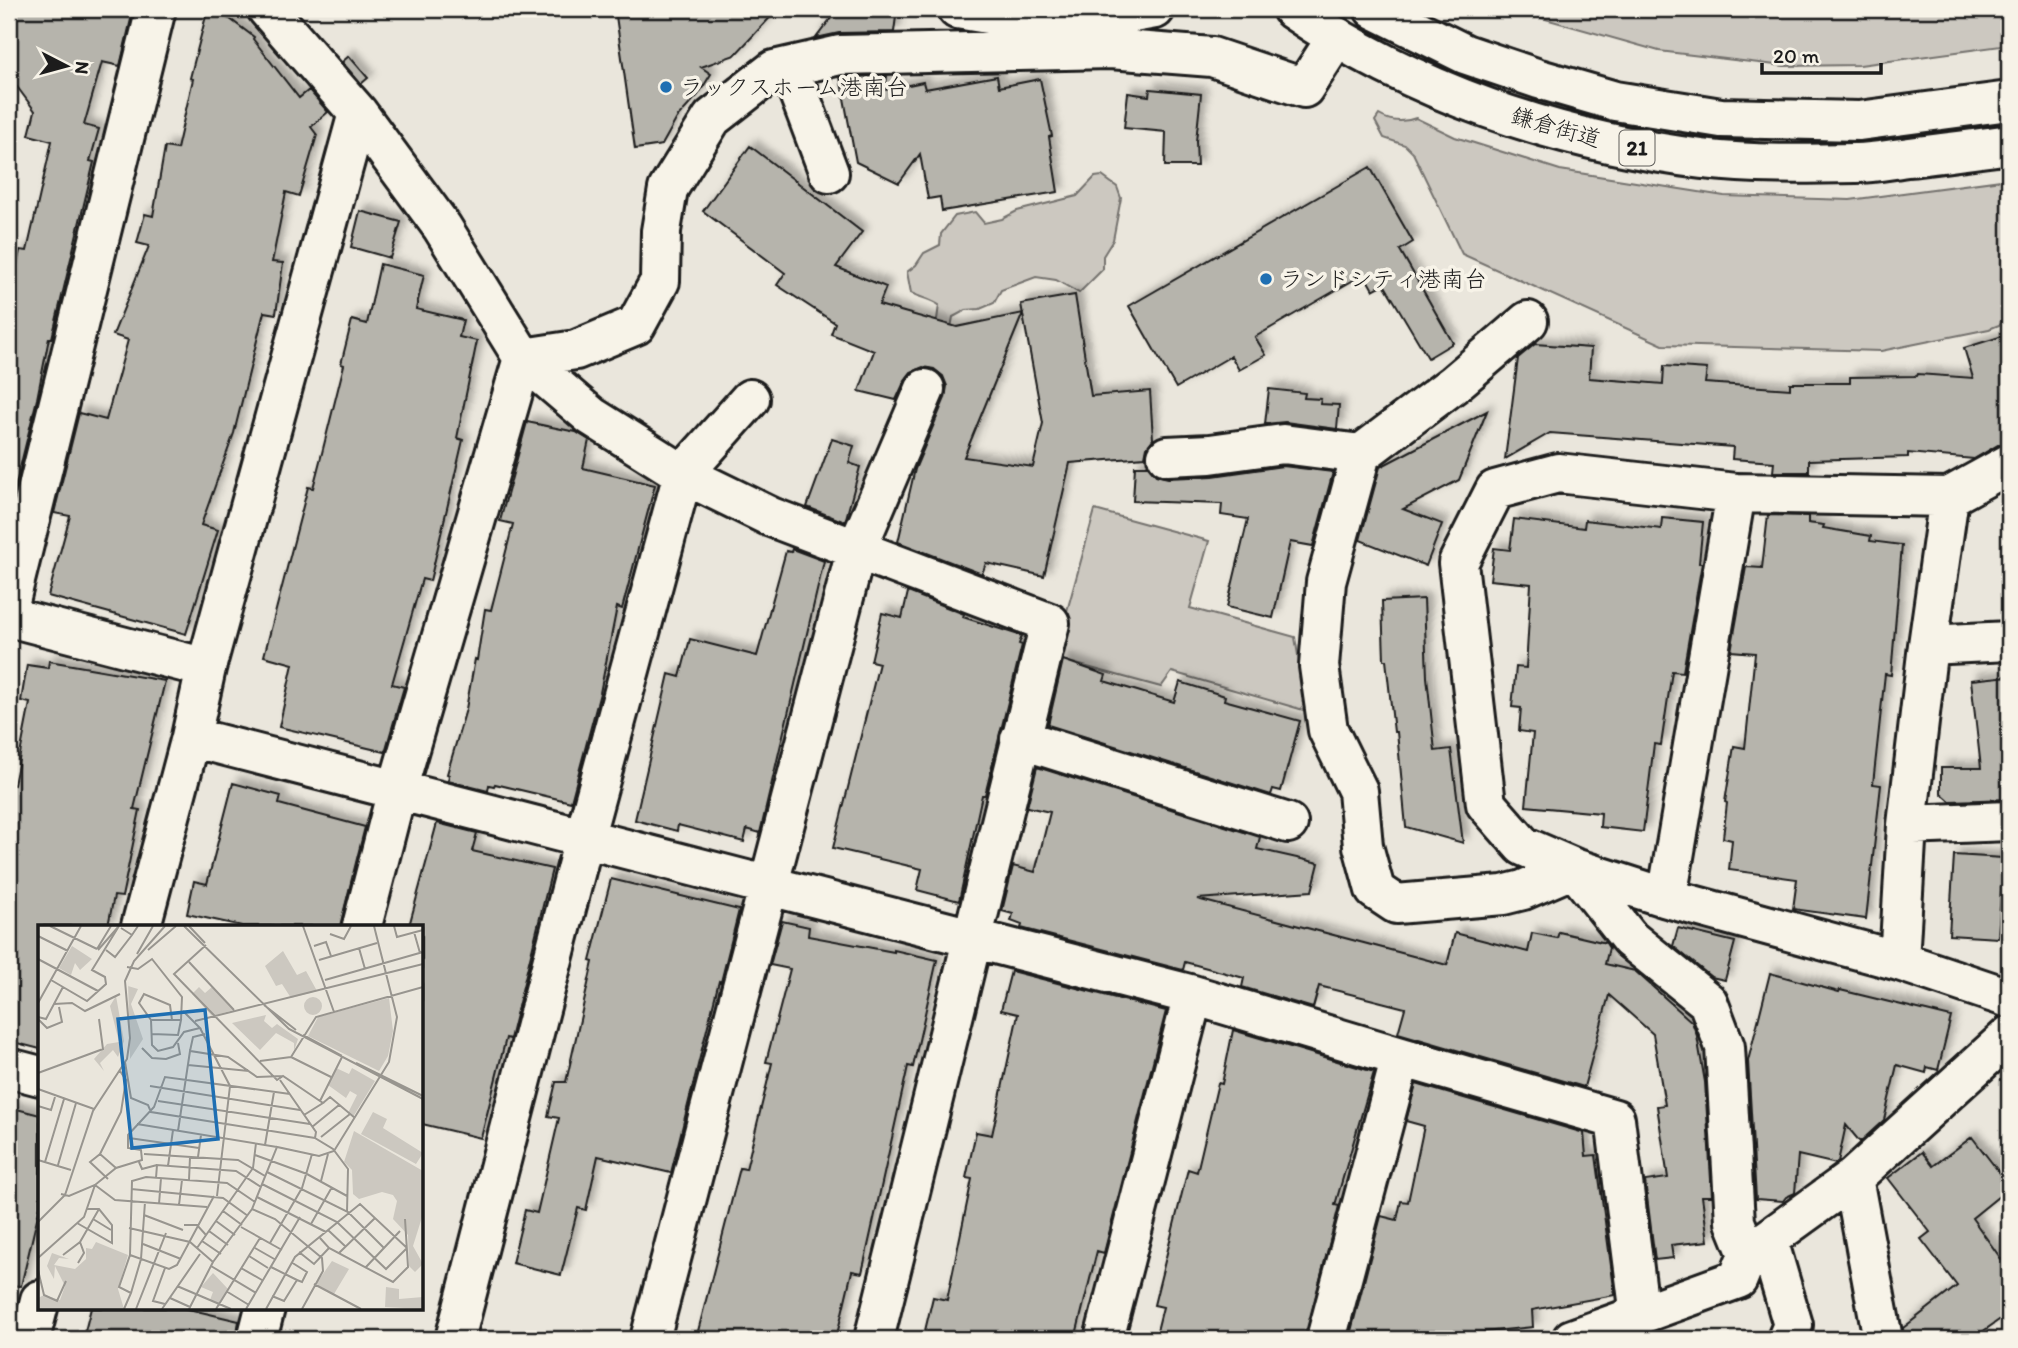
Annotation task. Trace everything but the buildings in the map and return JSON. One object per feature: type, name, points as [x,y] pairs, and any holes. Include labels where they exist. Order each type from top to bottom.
[{"type":"street","points":[[9,605],[156,9]]},
{"type":"street","points":[[267,9],[358,114],[442,227],[523,358],[591,416],[683,474],[771,517],[1050,623],[874,1339]]},
{"type":"street","points":[[957,9],[1112,35],[1212,57],[1304,88],[1337,37]]},
{"type":"street","points":[[523,358],[576,351],[636,325],[660,281],[661,230],[668,189],[712,118],[774,70],[840,55],[1112,35],[1155,9]]},
{"type":"street","name":"鎌倉街道","points":[[1292,9],[1383,65],[1467,100],[1539,126],[1622,146],[1704,159],[1860,163],[2009,144]]},
{"type":"street","name":"鎌倉街道","points":[[1374,9],[1465,54],[1539,79],[1615,101],[1721,117],[1859,121],[2009,101]]},
{"type":"street","points":[[789,66],[828,173]]},
{"type":"street","points":[[141,925],[191,737],[206,668],[358,114]]},
{"type":"street","points":[[1528,321],[1454,384],[1361,454],[1326,582],[1319,666],[1328,730],[1358,792],[1363,846],[1375,890],[1396,904],[1503,895],[1574,868]]},
{"type":"street","points":[[362,925],[397,790],[523,358]]},
{"type":"street","points":[[650,1339],[856,551],[925,389]]},
{"type":"street","points":[[455,1339],[584,839],[683,474],[750,399]]},
{"type":"street","points":[[1167,456],[1210,454],[1283,444],[1361,454]]},
{"type":"street","points":[[2009,464],[1949,497],[1736,493],[1558,473],[1495,490],[1458,563],[1486,804],[1522,846],[1574,868],[1667,898],[1899,961],[2009,998]]},
{"type":"street","points":[[1667,898],[1736,493]]},
{"type":"street","points":[[1899,961],[1908,825],[1928,645],[1949,497]]},
{"type":"street","points":[[9,617],[206,668]]},
{"type":"street","points":[[1928,645],[2009,641]]},
{"type":"street","points":[[191,737],[1194,995],[1615,1119],[1640,1316]]},
{"type":"street","points":[[1020,739],[1288,823]]},
{"type":"street","points":[[1908,825],[2009,821]]},
{"type":"street","points":[[1574,868],[1630,939],[1708,1002],[1725,1047],[1735,1222],[1793,1325],[1787,1339]]},
{"type":"street","points":[[1104,1339],[1194,995]]},
{"type":"street","points":[[1572,1339],[1738,1279],[1753,1254],[1853,1178],[2009,1036]]},
{"type":"street","points":[[1326,1339],[1401,1057]]},
{"type":"street","points":[[9,1068],[38,1075]]},
{"type":"street","points":[[1853,1178],[1883,1339]]},
{"type":"street","points":[[1753,1254],[1773,1327],[1768,1339]]},
{"type":"street","points":[[30,1339],[38,1308]]},
{"type":"street","points":[[257,1339],[264,1310]]},
{"type":"shaded area","points":[[1510,9],[2009,9],[2009,45],[1860,65],[1784,66],[1659,51]]},
{"type":"shaded area","points":[[1379,115],[1397,121],[1416,118],[1455,137],[1560,170],[1724,196],[1850,200],[2009,179],[2009,321],[1989,329],[1881,351],[1663,345],[1462,254],[1413,153],[1405,145],[1384,138],[1375,121]]},
{"type":"shaded area","points":[[1102,176],[1117,187],[1121,198],[1113,240],[1103,256],[1103,269],[1079,293],[1056,280],[1036,277],[1001,290],[994,303],[980,309],[966,310],[953,317],[950,333],[936,327],[939,305],[911,293],[907,272],[924,253],[940,245],[941,234],[955,216],[975,212],[984,223],[1002,219],[1017,211],[1077,196],[1095,177]]},
{"type":"shaded area","points":[[1095,510],[1209,541],[1190,608],[1295,637],[1307,711],[1172,672],[1161,687],[1054,658]]},
{"type":"place","name":"ラックスホーム港南台","points":[[666,87]]},
{"type":"place","name":"ランドシティ港南台","points":[[1266,279]]}]
